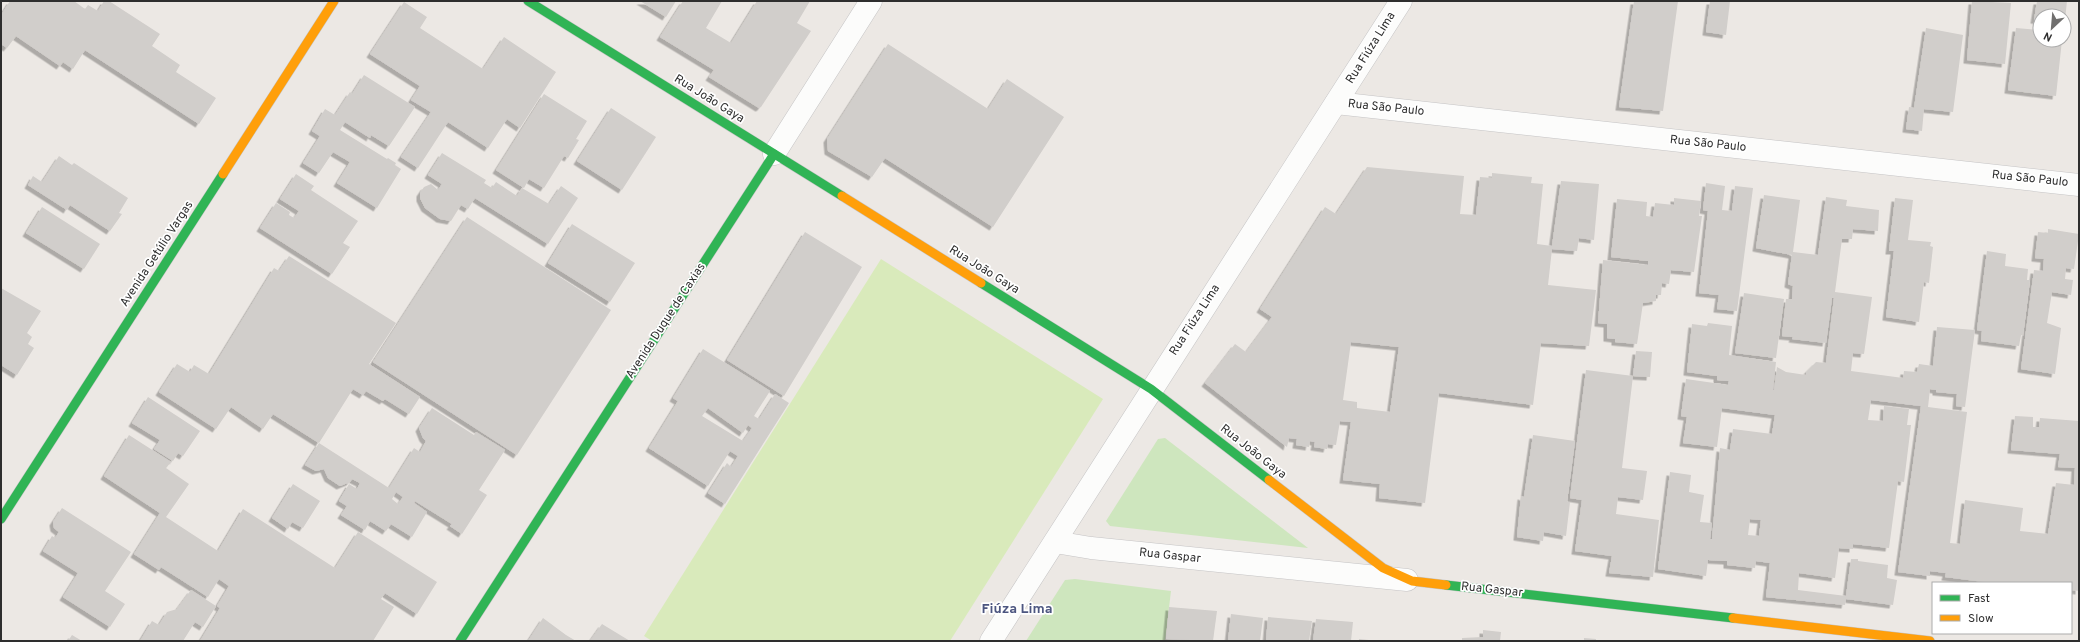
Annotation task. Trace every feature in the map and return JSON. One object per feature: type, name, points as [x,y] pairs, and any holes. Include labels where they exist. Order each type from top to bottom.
[{"type":"main road","name":"Avenida Getúlio Vargas","points":[[1,519],[334,1]]},
{"type":"main road","name":"Rua João Gaya","points":[[528,1],[1151,389],[1382,568],[1412,581]]},
{"type":"main road","name":"Avenida Duque de Caxias","points":[[460,641],[774,154]]},
{"type":"main road","name":"Rua Gaspar","points":[[1412,581],[1930,641]]},
{"type":"street","name":"Avenida Duque de Caxias","points":[[774,154],[871,1]]},
{"type":"street","name":"Rua Fiúza Lima","points":[[992,641],[1151,389],[1401,1]]},
{"type":"street","name":"Rua São Paulo","points":[[1336,103],[2079,185]]},
{"type":"street","name":"Rua Gaspar","points":[[1055,542],[1091,548],[1412,581]]},
{"type":"green space","points":[[881,259],[1103,399],[950,641],[652,641],[644,636]]},
{"type":"green space","points":[[1165,438],[1308,548],[1110,526],[1106,521],[1158,439]]},
{"type":"green space","points":[[1075,579],[1171,591],[1165,641],[1026,641],[1065,580]]},
{"type":"building","points":[[10,1],[74,1],[85,9],[88,5],[98,11],[104,1],[109,1],[160,34],[152,46],[180,65],[176,72],[216,98],[199,124],[85,50],[73,69],[63,62],[60,66],[16,36],[7,48],[1,44],[1,15]]},
{"type":"building","points":[[640,1],[676,1],[666,17]]},
{"type":"building","points":[[683,1],[722,1],[706,28],[731,43],[757,1],[810,1],[797,23],[811,31],[761,107],[759,108],[709,77],[714,70],[660,37]]},
{"type":"building","points":[[1634,1],[1678,1],[1663,111],[1619,107]]},
{"type":"building","points":[[1710,1],[1730,1],[1726,35],[1706,32]]},
{"type":"building","points":[[1972,1],[2011,3],[2005,64],[1967,60]]},
{"type":"building","points":[[2037,1],[2067,1],[2066,8],[2036,8]]},
{"type":"building","points":[[404,2],[427,17],[420,28],[483,69],[504,37],[556,72],[520,128],[507,119],[488,148],[448,122],[418,168],[401,157],[431,112],[411,100],[420,86],[370,54]]},
{"type":"building","points":[[1926,28],[1963,35],[1953,112],[1924,109],[1922,131],[1906,129],[1909,107],[1914,108]]},
{"type":"building","points":[[2016,28],[2032,29],[2032,48],[2061,48],[2056,96],[2008,90]]},
{"type":"building","points":[[888,44],[988,109],[1007,79],[1064,117],[993,227],[885,158],[872,177],[828,151],[827,139]]},
{"type":"building","points":[[364,75],[415,107],[389,146],[371,135],[370,138],[345,122],[340,130],[396,163],[395,165],[401,169],[377,208],[337,183],[350,162],[333,152],[319,173],[303,163],[320,136],[312,131],[325,109],[335,115],[350,92],[352,94]]},
{"type":"building","points":[[544,94],[587,121],[576,139],[579,140],[568,158],[564,156],[544,188],[529,179],[524,188],[496,170]]},
{"type":"building","points":[[611,108],[656,137],[622,190],[577,161]]},
{"type":"building","points":[[442,153],[486,180],[484,183],[492,188],[496,182],[517,196],[522,188],[549,204],[561,186],[578,198],[548,244],[475,198],[468,209],[461,205],[451,221],[440,219],[425,208],[420,198],[420,193],[424,187],[431,184],[438,190],[442,184],[428,175]]},
{"type":"building","points":[[59,156],[72,165],[74,163],[128,198],[119,213],[122,214],[110,231],[70,205],[67,210],[28,185],[33,176],[42,182]]},
{"type":"building","points":[[1367,167],[1464,176],[1460,214],[1476,215],[1480,177],[1492,178],[1492,173],[1532,177],[1531,183],[1543,184],[1537,244],[1552,246],[1561,181],[1599,184],[1594,240],[1579,238],[1577,251],[1552,249],[1548,285],[1596,290],[1589,346],[1541,343],[1533,405],[1439,393],[1425,503],[1379,498],[1380,484],[1343,480],[1351,422],[1340,421],[1336,445],[1328,444],[1327,449],[1314,447],[1315,442],[1310,441],[1309,447],[1296,445],[1297,439],[1289,438],[1287,447],[1205,383],[1235,344],[1246,352],[1272,317],[1260,309],[1325,207],[1336,214]],"holes":[[[1351,342],[1399,347],[1390,412],[1357,408],[1357,402],[1343,400]]]},
{"type":"building","points":[[296,174],[314,186],[311,190],[358,221],[343,243],[350,247],[332,274],[260,228],[276,203],[290,212],[289,215],[294,218],[299,211],[280,199]]},
{"type":"building","points":[[1706,183],[1725,186],[1722,210],[1732,211],[1735,186],[1753,188],[1737,311],[1717,309],[1719,295],[1699,293],[1708,211],[1703,210]]},
{"type":"building","points":[[1764,195],[1800,200],[1793,252],[1818,255],[1826,197],[1847,200],[1846,206],[1879,210],[1878,231],[1853,229],[1852,239],[1842,239],[1835,292],[1872,297],[1864,354],[1853,353],[1851,371],[1903,378],[1904,371],[1917,372],[1919,364],[1933,366],[1937,327],[1975,330],[1965,407],[1956,406],[1957,394],[1936,392],[1936,390],[1930,389],[1928,407],[1967,412],[1950,543],[1960,544],[1965,500],[2023,508],[2020,531],[2048,534],[2056,483],[2074,485],[2075,468],[2058,467],[2060,454],[2011,450],[2015,416],[2033,417],[2033,427],[2039,427],[2040,418],[2079,421],[2079,591],[2072,590],[2072,582],[1984,582],[1945,577],[1946,573],[1930,571],[1930,576],[1898,572],[1921,406],[1871,400],[1868,420],[1883,421],[1884,406],[1909,409],[1907,425],[1911,425],[1904,482],[1898,481],[1889,548],[1853,544],[1853,549],[1839,548],[1835,578],[1799,573],[1798,590],[1846,596],[1851,559],[1858,559],[1858,561],[1888,565],[1887,578],[1897,580],[1893,605],[1846,599],[1845,605],[1766,597],[1770,563],[1756,561],[1755,568],[1727,565],[1727,561],[1708,560],[1706,576],[1658,569],[1670,472],[1691,475],[1689,492],[1704,495],[1700,522],[1712,523],[1710,539],[1712,539],[1720,448],[1730,450],[1733,429],[1772,434],[1775,415],[1722,408],[1717,447],[1683,443],[1687,417],[1681,416],[1686,379],[1728,385],[1729,381],[1717,380],[1717,376],[1687,372],[1692,324],[1707,326],[1708,323],[1732,326],[1729,355],[1776,362],[1773,390],[1777,367],[1786,372],[1806,375],[1806,372],[1816,362],[1826,363],[1834,298],[1832,298],[1826,343],[1792,339],[1793,337],[1782,336],[1786,299],[1792,299],[1793,286],[1788,284],[1792,255],[1756,248]],"holes":[[[1750,519],[1761,520],[1759,536],[1748,535]]]},
{"type":"building","points":[[1674,198],[1701,201],[1699,216],[1702,216],[1694,272],[1671,270],[1669,284],[1662,283],[1661,295],[1656,295],[1656,301],[1643,303],[1637,344],[1615,342],[1615,339],[1607,338],[1607,324],[1598,323],[1603,260],[1648,265],[1648,261],[1611,257],[1617,199],[1647,202],[1646,216],[1653,217],[1655,203],[1674,205]]},
{"type":"building","points":[[1895,198],[1913,200],[1908,240],[1931,242],[1930,246],[1933,247],[1929,283],[1924,282],[1919,322],[1886,317],[1894,251],[1889,251]]},
{"type":"building","points":[[42,207],[100,244],[84,269],[26,233]]},
{"type":"building","points":[[467,217],[611,310],[517,455],[373,362]]},
{"type":"building","points":[[572,224],[635,263],[610,302],[548,263]]},
{"type":"building","points":[[2048,229],[2079,234],[2074,269],[2066,268],[2065,279],[2073,280],[2071,295],[2052,292],[2047,323],[2061,328],[2055,374],[2021,369],[2034,270],[2043,271],[2044,259],[2035,258],[2038,232],[2048,233]]},
{"type":"building","points":[[805,232],[862,267],[784,396],[727,360]]},
{"type":"building","points":[[1987,251],[2006,254],[2005,266],[2028,269],[2027,280],[2030,280],[2023,336],[2021,335],[2019,346],[1981,341],[1982,331],[1977,330]]},
{"type":"building","points":[[289,256],[396,323],[369,364],[420,397],[409,414],[385,399],[383,401],[366,391],[363,395],[353,389],[319,443],[273,414],[263,429],[231,407],[216,429],[159,392],[177,364],[190,372],[194,365],[209,374],[274,268],[279,271]]},
{"type":"building","points":[[1,288],[41,311],[27,333],[32,337],[28,344],[34,348],[17,375],[1,365]]},
{"type":"building","points":[[1744,293],[1784,299],[1776,358],[1735,353]]},
{"type":"building","points":[[703,349],[770,391],[754,416],[759,419],[775,394],[789,403],[725,504],[708,493],[727,463],[731,467],[738,456],[730,451],[708,486],[649,448],[678,401],[673,398]],"holes":[[[708,408],[743,433],[748,425],[752,428],[743,441],[702,416]]]},
{"type":"building","points":[[1636,351],[1652,352],[1650,377],[1633,376]]},
{"type":"building","points":[[1586,370],[1633,376],[1622,468],[1647,471],[1643,500],[1618,497],[1616,514],[1659,520],[1653,577],[1609,573],[1612,556],[1575,551],[1582,500],[1570,498]]},
{"type":"building","points":[[148,397],[200,431],[183,456],[178,453],[173,461],[154,449],[160,440],[132,423]]},
{"type":"building","points":[[432,408],[474,435],[476,432],[505,450],[479,490],[487,495],[462,534],[450,526],[452,524],[415,501],[414,503],[427,512],[412,537],[391,524],[386,531],[370,521],[365,530],[341,515],[347,506],[339,501],[349,484],[357,489],[360,483],[352,479],[350,482],[340,486],[328,478],[324,469],[316,471],[305,465],[319,443],[389,488],[414,448],[420,452],[426,441],[423,438],[419,428]],"holes":[[[396,492],[403,497],[398,504],[392,499]]]},
{"type":"building","points":[[129,435],[171,462],[166,468],[189,484],[166,517],[218,551],[243,509],[335,568],[358,532],[437,582],[417,614],[385,593],[381,599],[394,607],[373,641],[200,641],[220,608],[217,606],[229,586],[219,579],[208,597],[161,567],[159,570],[134,554],[160,513],[104,476]]},
{"type":"building","points":[[1533,435],[1575,441],[1567,502],[1570,502],[1566,536],[1544,532],[1543,541],[1517,537],[1521,496],[1524,497]]},
{"type":"building","points":[[293,484],[320,501],[303,528],[292,522],[288,529],[272,518]]},
{"type":"building","points":[[62,508],[131,552],[105,591],[125,604],[110,627],[63,597],[78,573],[43,551],[52,536],[55,538],[59,532],[54,528],[53,522]]},
{"type":"building","points":[[191,590],[216,606],[203,627],[195,622],[183,641],[140,641],[152,621],[159,625],[167,612],[177,609]]},
{"type":"building","points":[[1169,607],[1217,611],[1213,641],[1166,639]]},
{"type":"building","points":[[1231,614],[1263,618],[1260,641],[1228,641]]},
{"type":"building","points":[[1268,617],[1312,621],[1309,641],[1266,641]]},
{"type":"building","points":[[543,618],[566,635],[576,641],[528,641]]},
{"type":"building","points":[[1316,619],[1353,622],[1351,641],[1313,641]]},
{"type":"building","points":[[602,624],[630,641],[590,641]]},
{"type":"building","points":[[1483,630],[1501,632],[1500,641],[1462,641],[1462,638],[1483,637]]},
{"type":"building","points":[[72,635],[82,641],[68,641]]},
{"type":"building","points":[[1584,638],[1596,639],[1596,641],[1584,641]]},
{"type":"building","points":[[1359,639],[1369,640],[1369,641],[1359,641]]},
{"type":"traffic: fast","points":[[528,1],[842,196]]},
{"type":"traffic: fast","points":[[460,641],[774,154]]},
{"type":"traffic: fast","points":[[1,519],[223,174]]},
{"type":"traffic: fast","points":[[981,283],[1151,389],[1269,480]]},
{"type":"traffic: fast","points":[[1446,585],[1733,618]]},
{"type":"traffic: slow","points":[[223,174],[334,1]]},
{"type":"traffic: slow","points":[[842,196],[981,283]]},
{"type":"traffic: slow","points":[[1269,480],[1383,568],[1412,581],[1446,585]]},
{"type":"traffic: slow","points":[[1733,618],[1930,641]]},
{"type":"district","name":"Fiúza Lima","points":[[1017,609]]}]
